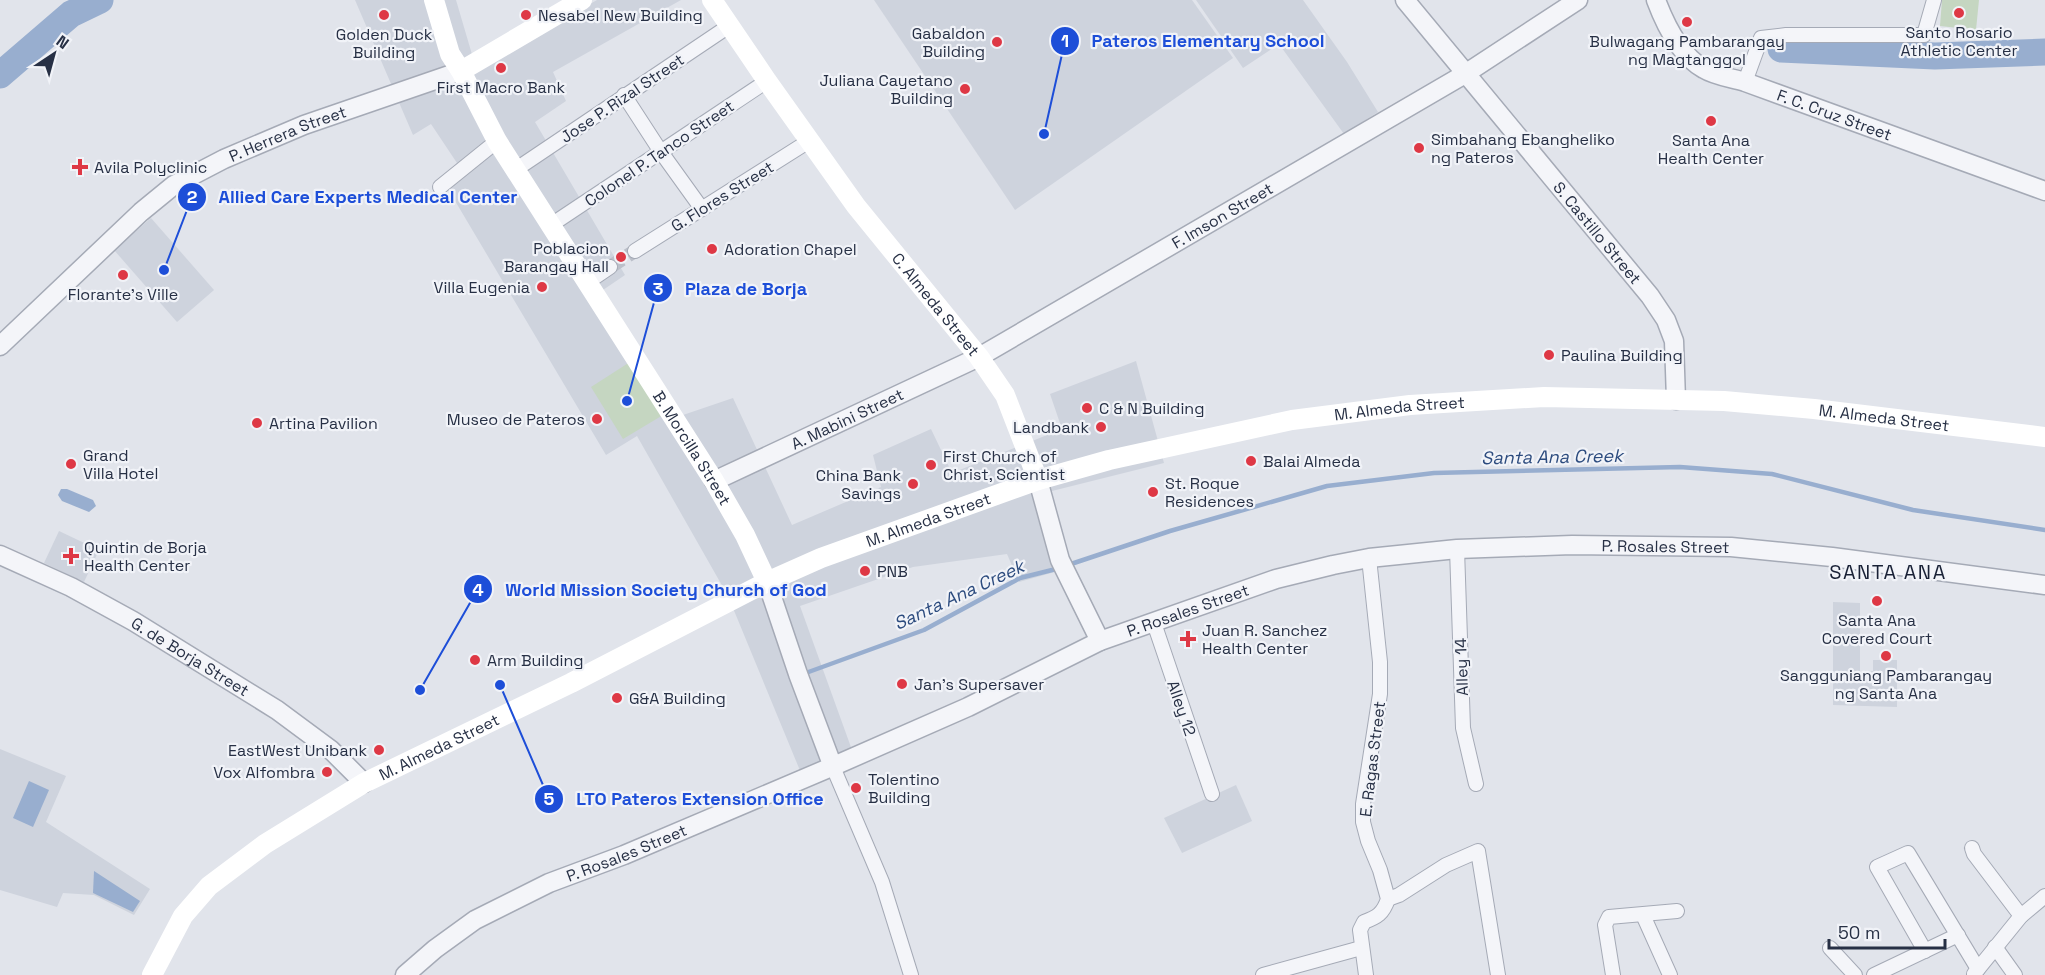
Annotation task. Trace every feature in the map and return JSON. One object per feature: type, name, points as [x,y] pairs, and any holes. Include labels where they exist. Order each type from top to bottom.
[{"type":"main road","name":"B. Morcilla Street","points":[[434,0],[450,54],[461,70],[497,141],[714,481],[745,535],[767,582]]},
{"type":"main road","name":"B. Morcilla Street","points":[[445,0],[460,50],[461,70]]},
{"type":"main road","name":"P. Herrera Street","points":[[461,70],[582,0]]},
{"type":"main road","name":"C. Almeda Street","points":[[712,0],[809,141],[888,246],[979,357],[1005,395],[1038,480]]},
{"type":"main road","name":"M. Almeda Street","points":[[152,975],[183,916],[209,886],[265,844],[364,783],[562,687],[767,582],[836,552],[1038,480],[1119,458],[1281,423],[1410,405],[1544,397],[1724,401],[2045,437]]},
{"type":"street","name":"S. Castillo Street","points":[[1405,0],[1638,281],[1666,320],[1674,341],[1676,399]]},
{"type":"street","name":"F. Imson Street","points":[[979,357],[1465,74],[1578,0]]},
{"type":"street","name":"F. C. Cruz Street","points":[[1656,0],[1683,51],[1705,69],[2045,191]]},
{"type":"street","points":[[1745,82],[1761,38],[1786,35],[1924,35],[1934,0]]},
{"type":"street","name":"Jose P. Rizal Street","points":[[514,170],[729,26]]},
{"type":"street","name":"P. Herrera Street","points":[[0,346],[141,212],[174,185],[224,159],[304,125],[461,70]]},
{"type":"street","name":"Colonel P. Tanco Street","points":[[551,225],[767,81]]},
{"type":"street","points":[[624,95],[702,209]]},
{"type":"street","points":[[440,187],[497,141]]},
{"type":"street","name":"G. Flores Street","points":[[635,251],[809,141]]},
{"type":"street","points":[[588,282],[610,267]]},
{"type":"street","name":"A. Mabini Street","points":[[714,481],[979,357]]},
{"type":"street","name":"C. Almeda Street","points":[[1038,480],[1060,560],[1100,641]]},
{"type":"street","name":"P. Rosales Street","points":[[413,972],[475,920],[549,883],[624,855],[968,707],[1100,641],[1276,579],[1369,558],[1457,549],[1572,545],[1731,547],[1832,557],[2045,585]]},
{"type":"street","name":"Alley 14","points":[[1457,549],[1463,728],[1476,784]]},
{"type":"street","name":"G. de Borja Street","points":[[0,555],[71,587],[133,621],[277,710],[331,750],[364,783]]},
{"type":"street","name":"E. Ragas Street","points":[[1369,558],[1380,662],[1380,694],[1363,804],[1363,822],[1388,899]]},
{"type":"street","points":[[767,582],[799,678],[882,882],[911,975]]},
{"type":"street","name":"Alley 12","points":[[1154,623],[1212,794]]},
{"type":"street","points":[[1972,848],[1974,854],[2022,916]]},
{"type":"street","points":[[1366,975],[1360,930],[1364,922],[1378,917],[1384,910],[1388,899],[1399,895],[1446,866],[1478,851],[1498,975]]},
{"type":"street","points":[[1925,951],[1877,867],[1908,853],[1958,935],[1976,972],[2022,916],[2045,896]]},
{"type":"street","points":[[1613,975],[1605,925],[1609,917],[1677,911]]},
{"type":"street","points":[[1643,915],[1670,975]]},
{"type":"street","points":[[1874,975],[1958,935]]},
{"type":"street","points":[[1995,947],[2015,975]]},
{"type":"street","points":[[1263,975],[1303,970],[1361,948]]},
{"type":"street","points":[[1830,948],[1855,975]]},
{"type":"shaded area","points":[[355,0],[456,0],[476,68],[597,0],[681,0],[553,72],[566,101],[535,122],[625,275],[603,290],[683,415],[733,398],[792,525],[881,487],[873,455],[931,429],[952,473],[1062,429],[1050,394],[1136,361],[1164,463],[1048,492],[1069,568],[1019,582],[1007,554],[913,567],[800,606],[852,750],[801,773],[728,596],[637,436],[606,455],[445,184],[459,166],[431,124],[413,135]]},
{"type":"shaded area","points":[[874,0],[1192,0],[1233,58],[1015,210]]},
{"type":"shaded area","points":[[1196,0],[1303,0],[1347,62],[1378,112],[1344,134],[1279,44],[1243,68]]},
{"type":"shaded area","points":[[151,218],[214,290],[177,322],[114,250]]},
{"type":"shaded area","name":"Quintin de Borja Health Center","points":[[59,531],[99,550],[84,582],[44,563]]},
{"type":"shaded area","points":[[1833,602],[1860,603],[1860,672],[1873,671],[1873,660],[1897,660],[1897,707],[1833,705]]},
{"type":"shaded area","points":[[0,749],[66,776],[46,822],[150,889],[134,915],[94,895],[63,893],[57,907],[0,890]]},
{"type":"shaded area","points":[[1236,785],[1252,821],[1182,853],[1164,818]]},
{"type":"green space","name":"Santo Rosario Athletic Center","points":[[1942,0],[1979,0],[1976,30],[1940,26]]},
{"type":"green space","points":[[630,362],[663,415],[623,439],[591,387]]},
{"type":"water","points":[[61,489],[67,489],[93,500],[96,506],[89,512],[62,501],[58,495]]},
{"type":"water","points":[[29,781],[49,790],[33,827],[13,818]]},
{"type":"water","points":[[94,871],[140,901],[133,912],[93,893]]},
{"type":"waterway","points":[[0,75],[71,14],[100,0]]},
{"type":"waterway","points":[[1781,49],[1935,56],[2045,52]]},
{"type":"waterway","name":"Santa Ana Creek","points":[[1068,565],[1170,531],[1327,486],[1434,473],[1680,467],[1772,474],[1913,510],[2045,530]]},
{"type":"waterway","name":"Santa Ana Creek","points":[[803,674],[924,630],[1020,578],[1060,568]]},
{"type":"tunnel","points":[[610,267],[635,251]]},
{"type":"place","name":"Santo Rosario Athletic Center","points":[[1959,13]]},
{"type":"place","name":"Golden Duck Building","points":[[384,15]]},
{"type":"place","name":"Nesabel New Building","points":[[526,15]]},
{"type":"place","name":"Bulwagang Pambarangay ng Magtanggol","points":[[1687,22]]},
{"type":"place","name":"Gabaldon Building","points":[[997,42]]},
{"type":"place","name":"First Macro Bank","points":[[501,68]]},
{"type":"place","name":"Juliana Cayetano Building","points":[[965,89]]},
{"type":"place","name":"Santa Ana Health Center","points":[[1711,121]]},
{"type":"place","name":"Pateros Elementary School","points":[[1044,134]]},
{"type":"place","name":"Simbahang Ebangheliko ng Pateros","points":[[1419,148]]},
{"type":"place","name":"Avila Polyclinic","points":[[80,167]]},
{"type":"place","name":"Adoration Chapel","points":[[712,249]]},
{"type":"place","name":"Poblacion Barangay Hall","points":[[621,257]]},
{"type":"place","name":"Allied Care Experts Medical Center","points":[[164,270]]},
{"type":"place","name":"Florante's Ville","points":[[123,275]]},
{"type":"place","name":"Villa Eugenia","points":[[542,287]]},
{"type":"place","name":"Paulina Building","points":[[1549,355]]},
{"type":"place","name":"Plaza de Borja","points":[[627,401]]},
{"type":"place","name":"C & N Building","points":[[1087,408]]},
{"type":"place","name":"Museo de Pateros","points":[[597,419]]},
{"type":"place","name":"Artina Pavilion","points":[[257,423]]},
{"type":"place","name":"Landbank","points":[[1101,427]]},
{"type":"place","name":"Balai Almeda","points":[[1251,461]]},
{"type":"place","name":"Grand Villa Hotel","points":[[71,464]]},
{"type":"place","name":"First Church of Christ, Scientist","points":[[931,465]]},
{"type":"place","name":"China Bank Savings","points":[[913,484]]},
{"type":"place","name":"St. Roque Residences","points":[[1153,492]]},
{"type":"place","name":"Quintin de Borja Health Center","points":[[71,556]]},
{"type":"place","name":"PNB","points":[[865,571]]},
{"type":"place","name":"Santa Ana Covered Court","points":[[1877,601]]},
{"type":"place","name":"Juan R. Sanchez Health Center","points":[[1188,639]]},
{"type":"place","name":"Sangguniang Pambarangay ng Santa Ana","points":[[1886,656]]},
{"type":"place","name":"Arm Building","points":[[475,660]]},
{"type":"place","name":"Jan's Supersaver","points":[[902,684]]},
{"type":"place","name":"LTO Pateros Extension Office","points":[[500,685]]},
{"type":"place","name":"World Mission Society Church of God","points":[[420,690]]},
{"type":"place","name":"G&A Building","points":[[617,698]]},
{"type":"place","name":"EastWest Unibank","points":[[379,750]]},
{"type":"place","name":"Vox Alfombra","points":[[327,772]]},
{"type":"place","name":"Tolentino Building","points":[[856,788]]},
{"type":"district","name":"SANTA ANA","points":[[1888,572]]}]
